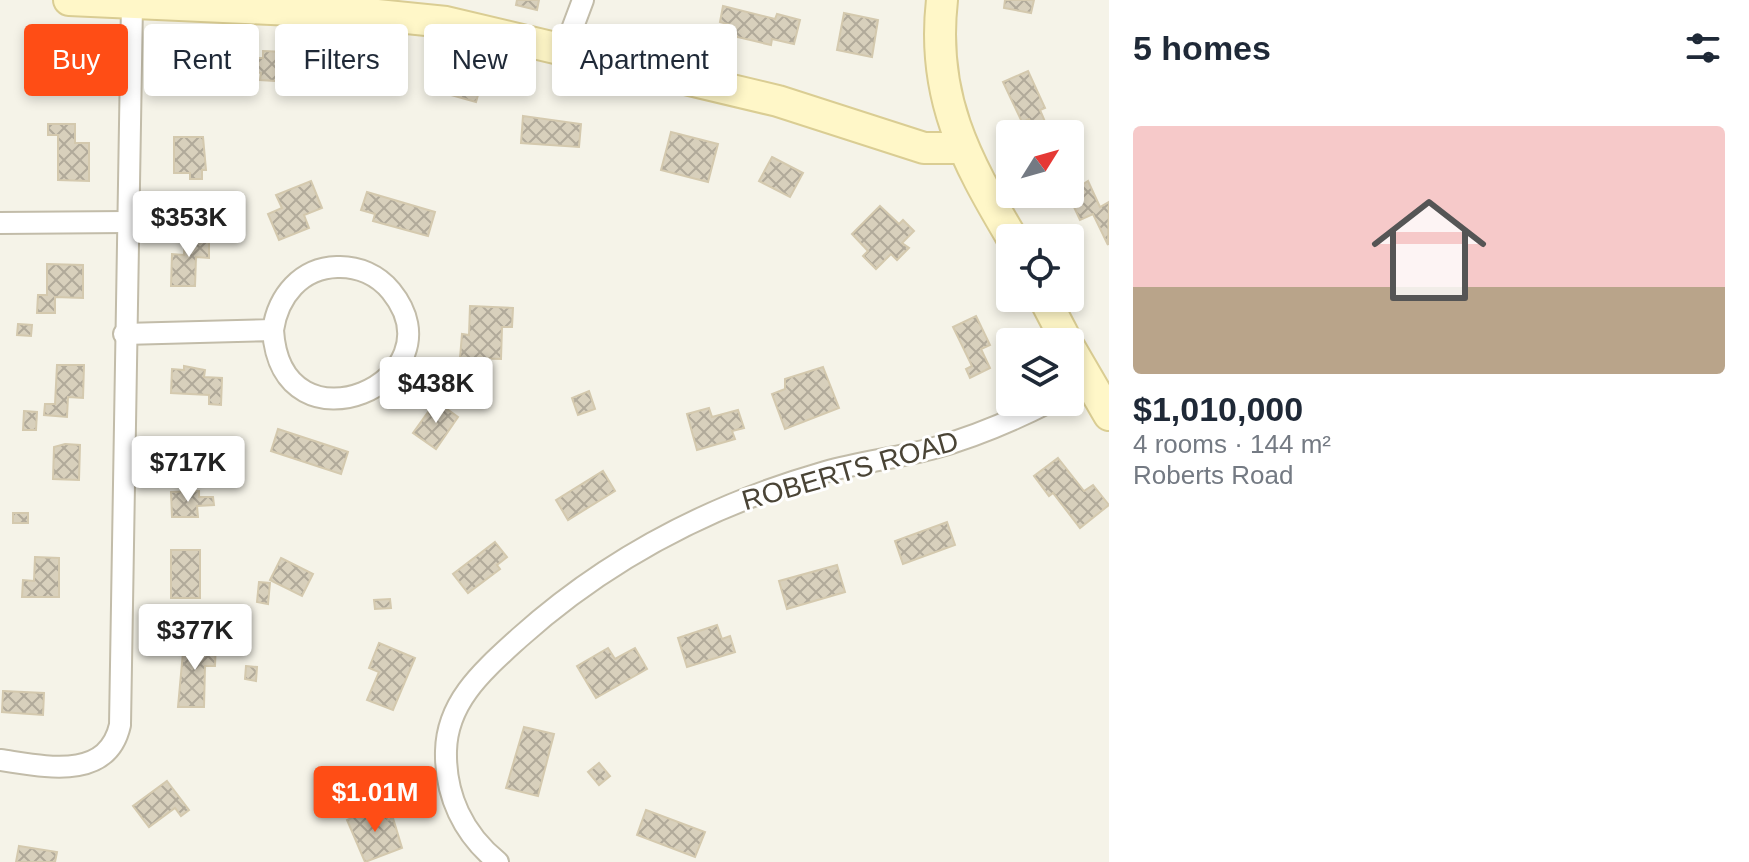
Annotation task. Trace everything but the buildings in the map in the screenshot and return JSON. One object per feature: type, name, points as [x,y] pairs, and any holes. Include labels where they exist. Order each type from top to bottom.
[{"type":"main road","points":[[69,0],[132,4],[360,6],[552,45]]},
{"type":"main road","points":[[942,0],[939,39],[942,80],[962,148],[1004,224]]},
{"type":"main road","points":[[737,91],[924,148],[962,148]]},
{"type":"main road","points":[[1084,391],[1109,415]]},
{"type":"street","points":[[574,24],[583,0]]},
{"type":"street","points":[[0,760],[81,766],[104,754],[118,731],[132,4]]},
{"type":"street","points":[[0,223],[127,222]]},
{"type":"street","points":[[343,267],[373,276],[385,285],[396,298],[406,332],[402,357],[389,378],[370,392],[346,400],[322,397],[297,384],[277,356],[273,330],[277,310],[294,285],[318,270],[343,267]]},
{"type":"street","points":[[124,334],[273,330]]},
{"type":"street","name":"ROBERTS ROAD","points":[[498,862],[466,828],[454,804],[447,770],[447,738],[456,708],[470,686],[524,634],[621,561],[691,520],[799,480],[945,445],[1015,416]]}]
